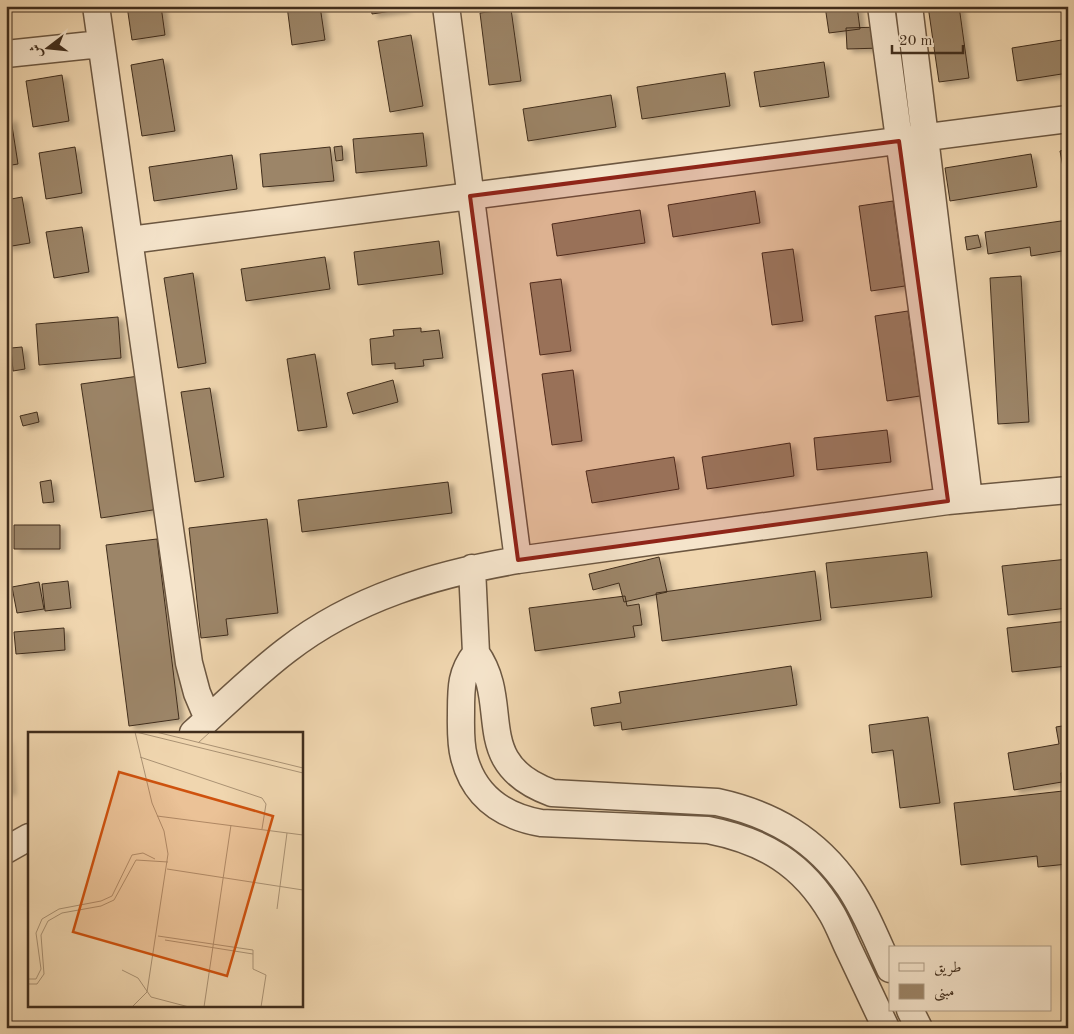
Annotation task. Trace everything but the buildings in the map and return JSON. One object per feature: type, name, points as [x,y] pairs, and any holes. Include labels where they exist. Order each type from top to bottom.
[{"type":"street","points":[[96,6],[189,663],[197,693],[200,726]]},
{"type":"street","points":[[446,6],[518,560]]},
{"type":"street","points":[[881,6],[899,141],[959,500]]},
{"type":"street","points":[[909,6],[925,138],[959,500]]},
{"type":"street","points":[[6,54],[101,44]]},
{"type":"street","points":[[130,240],[1068,119]]},
{"type":"street","points":[[200,726],[287,650],[330,622],[375,599],[423,581],[472,568],[518,560],[959,500],[1068,490]]},
{"type":"street","points":[[472,568],[476,653],[489,677],[497,737],[501,750],[516,772],[527,781],[552,793],[717,802],[739,806],[782,824],[801,837],[835,868],[861,907],[889,966]]},
{"type":"street","points":[[476,653],[467,667],[461,684],[461,738],[463,756],[469,773],[478,789],[491,802],[506,812],[540,823],[708,830],[742,838],[758,844],[781,857],[801,873],[833,915],[886,1028]]},
{"type":"street","points":[[6,850],[28,838]]},
{"type":"street","points":[[911,1012],[919,1028]]},
{"type":"highlighted area","points":[[899,141],[948,501],[518,560],[470,196]]}]
